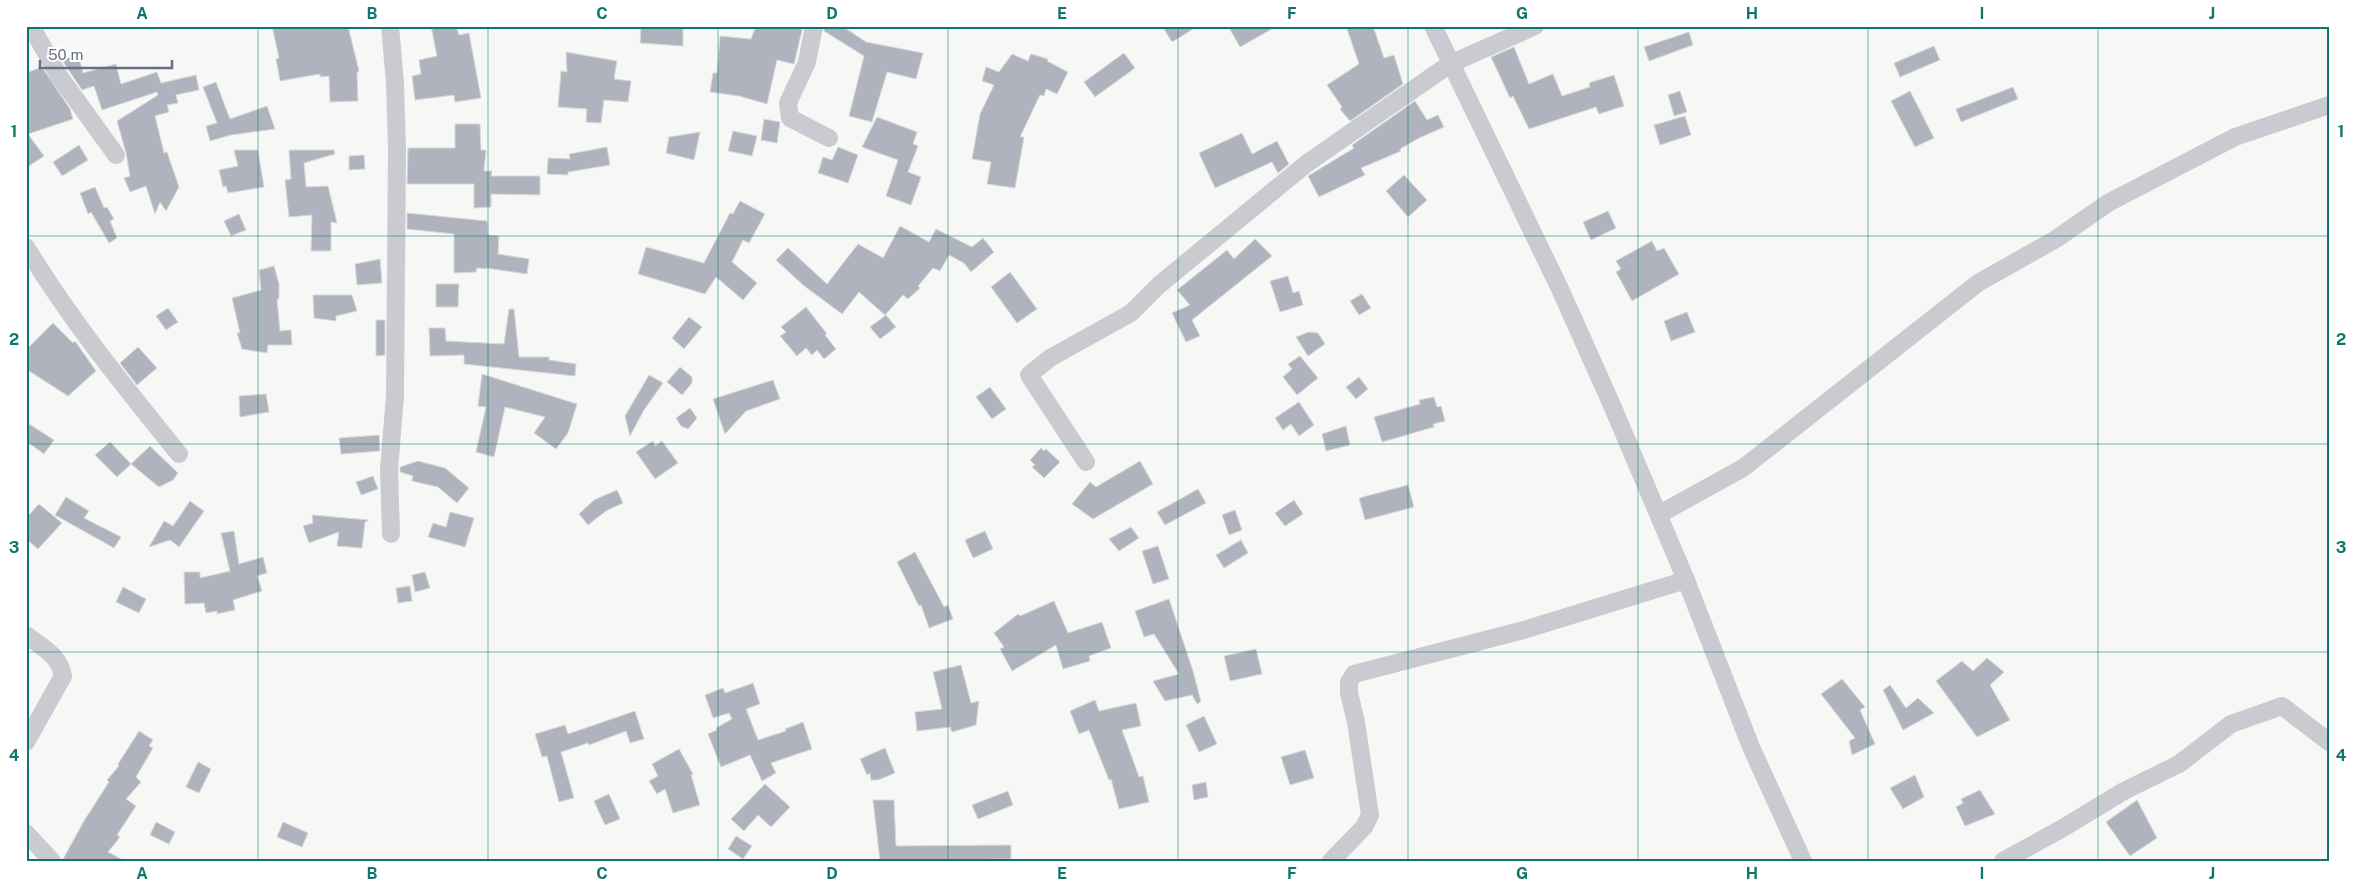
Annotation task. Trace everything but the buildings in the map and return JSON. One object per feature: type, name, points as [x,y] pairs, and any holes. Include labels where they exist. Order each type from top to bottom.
[{"type":"street","points":[[32,26],[59,76],[116,154]]},
{"type":"street","points":[[390,26],[395,83],[397,149],[395,396],[389,470],[392,534]]},
{"type":"street","points":[[814,26],[807,62],[788,103],[788,109],[790,118],[829,138]]},
{"type":"street","points":[[1433,26],[1560,289],[1686,580],[1751,747],[1803,861]]},
{"type":"street","points":[[1086,462],[1028,375],[1050,358],[1131,313],[1159,286],[1306,164],[1450,64],[1536,26]]},
{"type":"street","points":[[1667,510],[1743,468],[1978,283],[2056,239],[2108,203],[2235,138],[2329,105]]},
{"type":"street","points":[[26,247],[57,297],[178,454]]},
{"type":"street","points":[[1331,861],[1364,827],[1370,815],[1356,722],[1349,693],[1349,682],[1354,674],[1524,630],[1686,580]]},
{"type":"street","points":[[26,635],[52,654],[61,666],[63,676],[26,742]]},
{"type":"street","points":[[2003,861],[2124,791],[2179,764],[2231,724],[2282,706],[2329,742]]},
{"type":"street","points":[[26,833],[52,861]]}]
